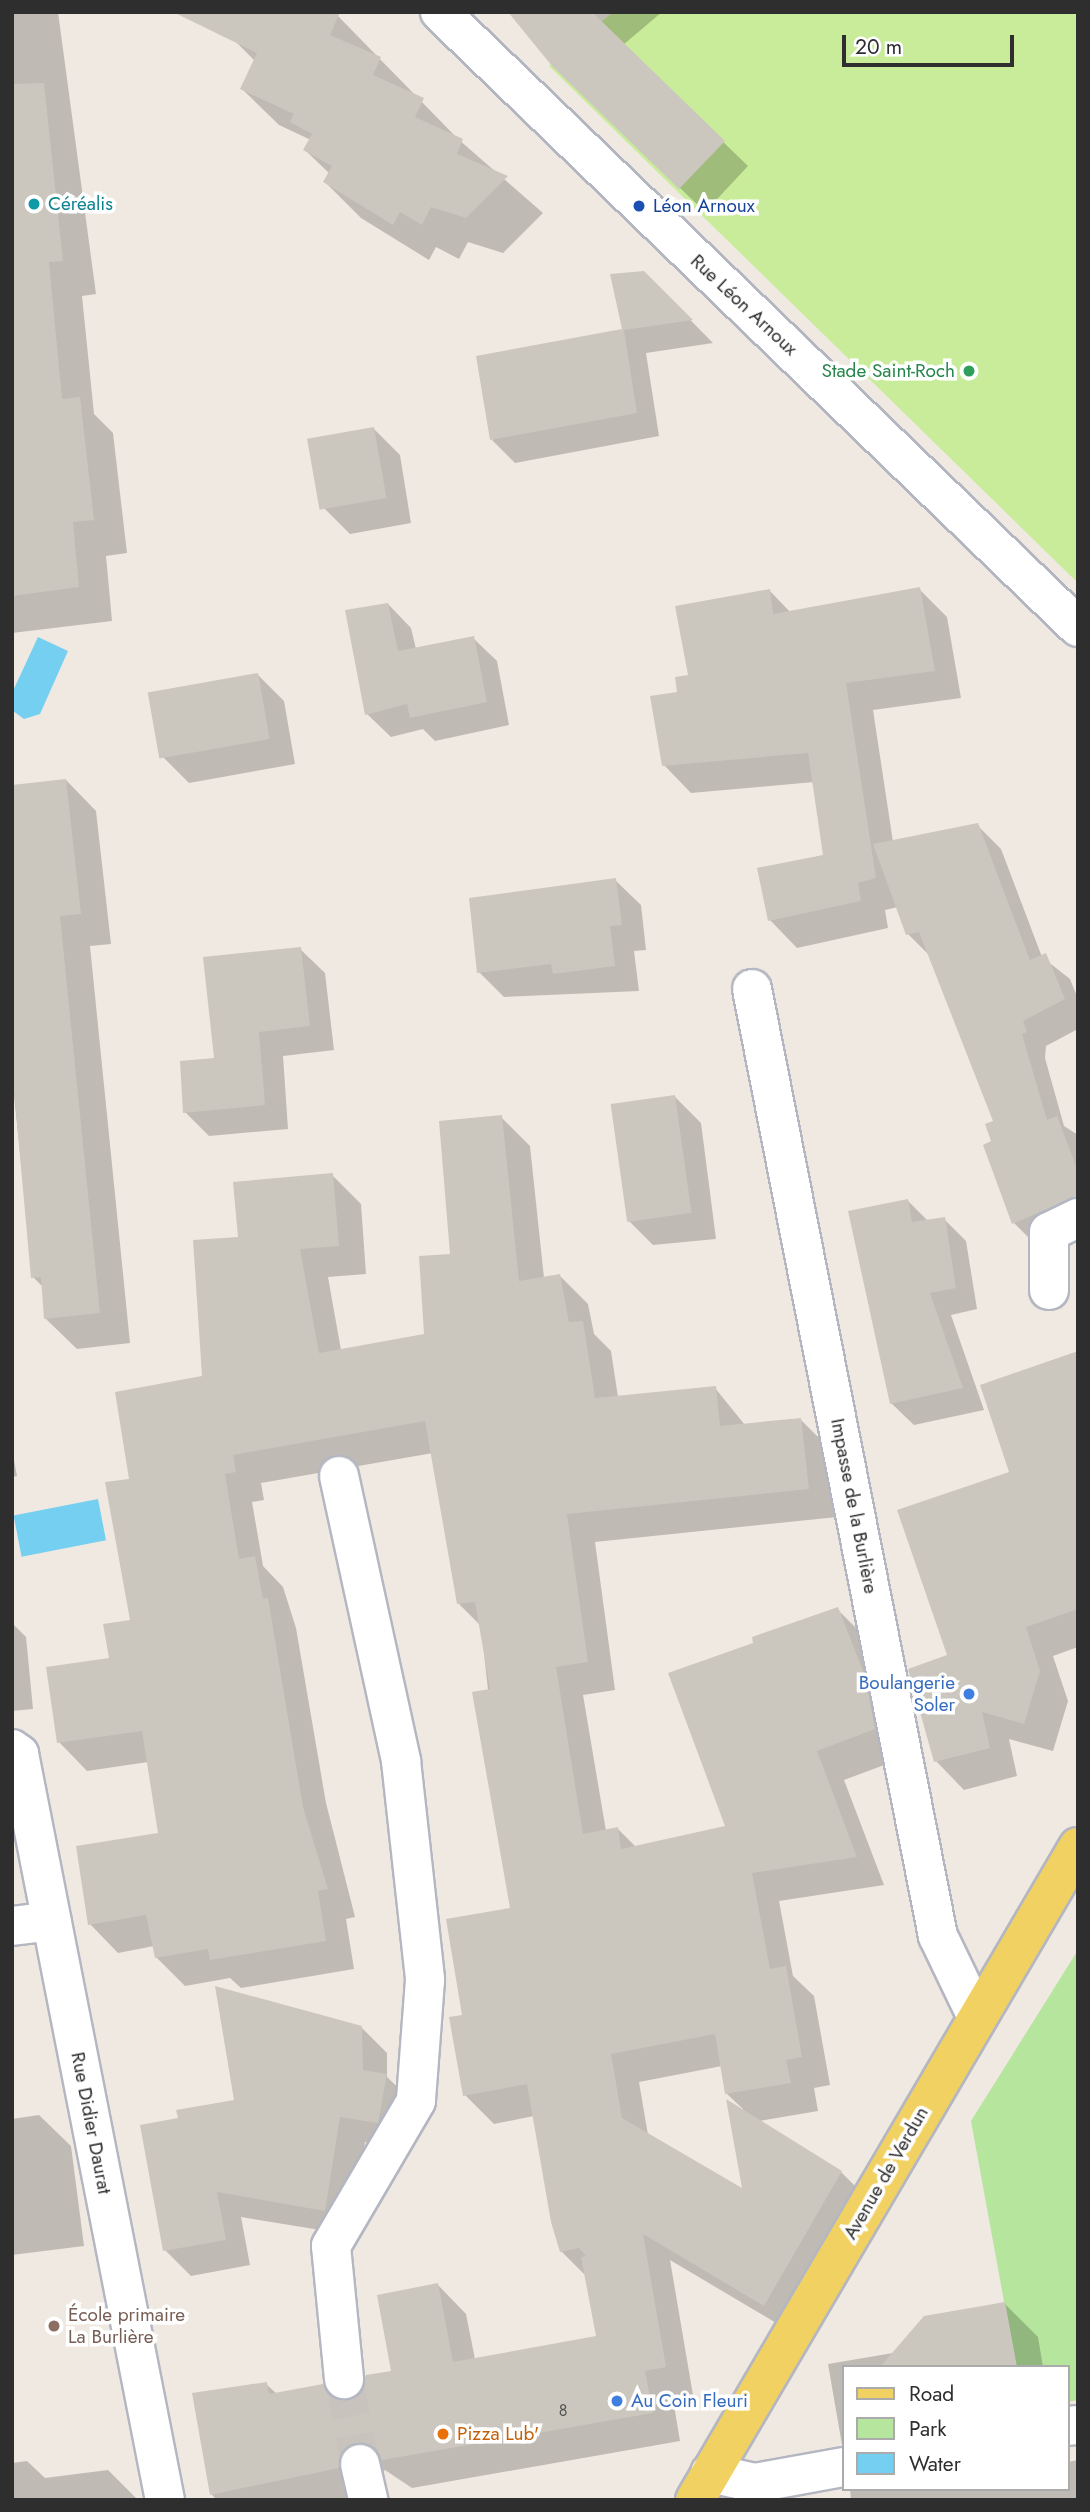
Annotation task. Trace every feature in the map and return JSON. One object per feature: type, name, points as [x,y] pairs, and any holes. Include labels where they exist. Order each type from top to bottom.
[{"type":"main road","name":"Avenue de Verdun","points":[[702,2487],[1078,1847]]},
{"type":"street","name":"Rue Léon Arnoux","points":[[440,12],[1078,627]]},
{"type":"street","name":"Impasse de la Burlière","points":[[752,989],[938,1936],[977,2017]]},
{"type":"street","points":[[1049,1290],[1049,1232],[1078,1218]]},
{"type":"street","points":[[340,1476],[401,1761],[425,1980],[416,2101],[331,2246],[344,2379]]},
{"type":"street","name":"Rue Didier Daurat","points":[[12,1749],[19,1754],[164,2500]]},
{"type":"street","points":[[12,1926],[52,1921]]},
{"type":"street","points":[[702,2487],[755,2483],[842,2467]]},
{"type":"green space","name":"Stade Saint-Roch","points":[[613,12],[1078,12],[1078,583],[549,66]]},
{"type":"green space","points":[[1078,1950],[1078,2400],[1069,2402],[1069,2365],[1016,2365],[971,2121]]},
{"type":"water","points":[[38,637],[68,651],[40,714],[24,719],[13,711],[12,693]]},
{"type":"water","points":[[98,1499],[106,1540],[22,1557],[14,1515]]},
{"type":"building","points":[[173,12],[340,12],[330,35],[381,57],[373,75],[424,98],[415,117],[463,139],[457,154],[508,176],[466,218],[431,207],[422,225],[400,212],[393,225],[323,182],[332,166],[303,150],[312,134],[290,122],[294,114],[240,89],[257,53]]},
{"type":"building","points":[[508,12],[592,12],[725,141],[679,189],[552,66]]},
{"type":"building","points":[[44,83],[63,261],[49,262],[62,399],[80,397],[94,520],[73,522],[79,587],[12,596],[12,84]]},
{"type":"building","points":[[644,271],[693,320],[624,330],[637,413],[490,440],[476,356],[622,329],[610,274]]},
{"type":"building","points":[[374,427],[387,498],[320,510],[307,439]]},
{"type":"building","points":[[920,587],[935,671],[846,683],[876,878],[858,883],[861,901],[768,921],[757,868],[823,855],[808,753],[662,766],[650,696],[677,692],[675,677],[688,675],[675,606],[770,589],[773,614]]},
{"type":"building","points":[[388,603],[398,651],[474,636],[487,702],[410,718],[407,704],[365,715],[345,610]]},
{"type":"building","points":[[258,673],[270,739],[159,758],[148,692]]},
{"type":"building","points":[[66,779],[81,914],[60,916],[100,1313],[44,1319],[41,1277],[31,1278],[12,1068],[12,785]]},
{"type":"building","points":[[978,823],[1030,960],[1046,953],[1065,999],[1023,1021],[1027,1032],[1022,1034],[1047,1120],[1057,1116],[1078,1171],[1078,1196],[1012,1224],[983,1145],[991,1141],[985,1124],[993,1121],[919,932],[906,935],[873,844]]},
{"type":"building","points":[[616,878],[622,925],[610,926],[615,966],[553,974],[551,964],[477,973],[469,898]]},
{"type":"building","points":[[301,947],[310,1026],[259,1032],[265,1105],[183,1113],[180,1061],[214,1058],[203,957]]},
{"type":"building","points":[[675,1095],[692,1213],[627,1222],[611,1104]]},
{"type":"building","points":[[502,1115],[519,1281],[560,1274],[569,1322],[583,1321],[595,1398],[716,1386],[720,1426],[801,1418],[809,1489],[567,1514],[588,1662],[556,1667],[583,1834],[618,1827],[621,1849],[725,1826],[668,1673],[753,1643],[752,1637],[838,1607],[865,1676],[875,1729],[817,1751],[857,1857],[752,1873],[770,1969],[786,1966],[802,2057],[786,2060],[791,2083],[725,2094],[715,2034],[611,2054],[622,2118],[742,2188],[726,2099],[842,2171],[764,2306],[643,2234],[666,2367],[645,2371],[653,2413],[382,2460],[376,2449],[356,2443],[345,2448],[339,2468],[210,2495],[192,2393],[267,2382],[269,2394],[323,2384],[336,2399],[356,2397],[366,2375],[391,2371],[377,2295],[438,2283],[453,2362],[596,2336],[581,2257],[586,2256],[579,2248],[560,2252],[551,2222],[527,2084],[463,2096],[449,2017],[462,2015],[446,1919],[510,1908],[472,1692],[490,1689],[475,1602],[457,1604],[425,1421],[233,1455],[236,1472],[225,1474],[239,1559],[255,1556],[263,1599],[268,1598],[303,1807],[328,1889],[318,1891],[326,1941],[210,1960],[208,1949],[155,1958],[146,1915],[88,1925],[76,1846],[158,1833],[142,1731],[57,1743],[46,1667],[109,1658],[103,1624],[130,1620],[105,1482],[129,1479],[115,1392],[202,1376],[193,1240],[238,1237],[233,1182],[333,1173],[339,1246],[300,1249],[319,1353],[424,1334],[419,1256],[450,1254],[439,1121]]},
{"type":"building","points":[[908,1199],[912,1222],[945,1217],[956,1288],[930,1293],[963,1388],[890,1404],[848,1211]]},
{"type":"building","points":[[1078,1351],[1078,1609],[1026,1627],[1040,1671],[1024,1724],[982,1712],[990,1748],[934,1762],[908,1669],[947,1655],[897,1510],[1009,1472],[980,1385]]},
{"type":"building","points":[[215,1986],[362,2026],[363,2070],[387,2074],[378,2123],[340,2117],[325,2211],[217,2192],[226,2240],[163,2251],[140,2125],[178,2118],[176,2110],[234,2100]]},
{"type":"building","points":[[1005,2302],[1017,2365],[882,2365],[924,2316]]},
{"type":"tunnel","points":[[344,2379],[360,2464]]},
{"type":"place","name":"Céréalis","points":[[34,204]]},
{"type":"place","name":"Léon Arnoux","points":[[639,206]]},
{"type":"place","name":"Stade Saint-Roch","points":[[969,371]]},
{"type":"place","name":"Boulangerie Soler","points":[[969,1694]]},
{"type":"place","name":"École primaire La Burlière","points":[[54,2326]]},
{"type":"place","name":"Au Coin Fleuri","points":[[617,2401]]},
{"type":"place","name":"Pizza Lub'","points":[[443,2434]]}]
